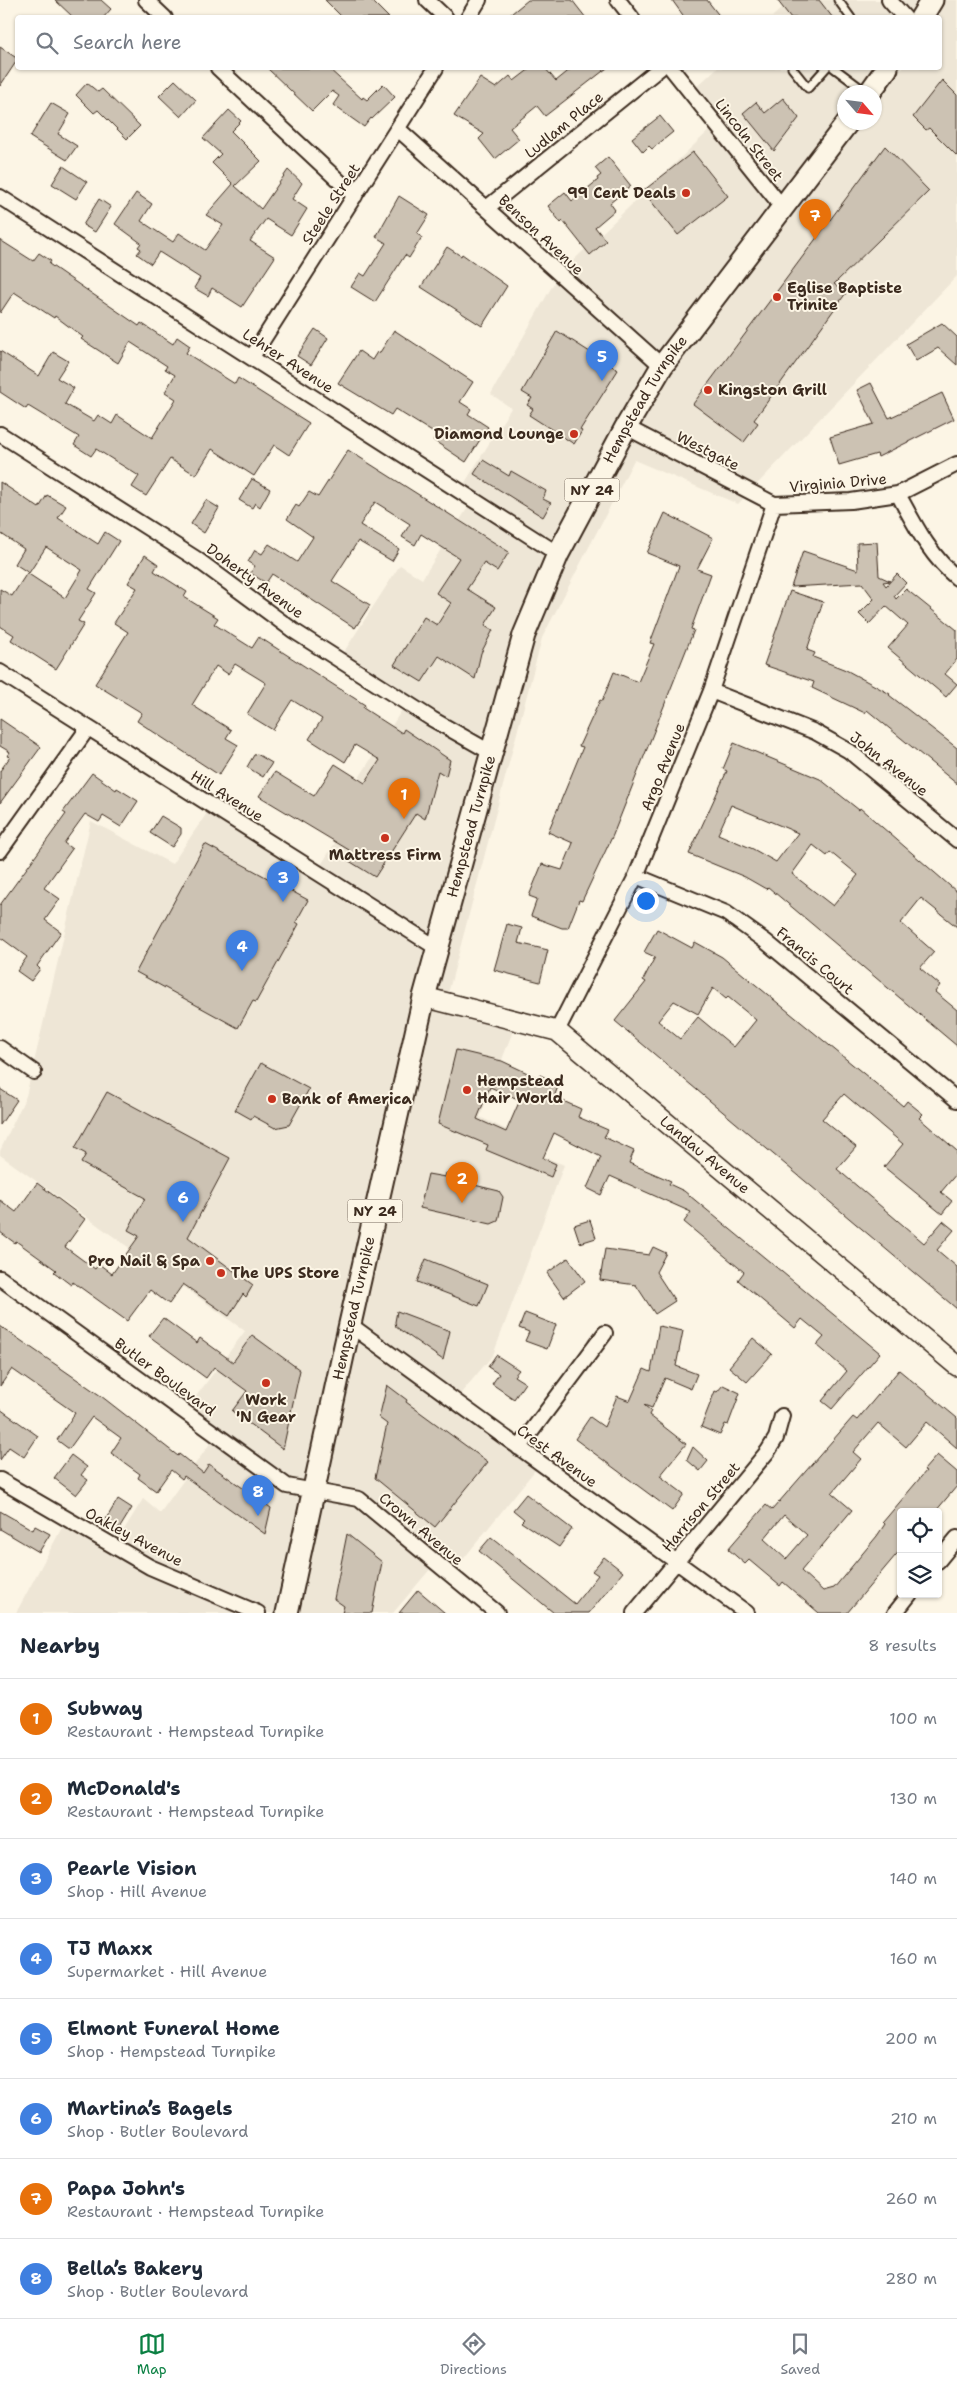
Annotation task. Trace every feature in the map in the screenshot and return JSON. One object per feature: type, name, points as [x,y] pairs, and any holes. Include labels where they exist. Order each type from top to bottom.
[{"type":"main road","points":[[923,15],[932,0]]},
{"type":"main road","points":[[875,85],[886,70]]},
{"type":"main road","name":"Hempstead Turnpike","points":[[287,1613],[349,1324],[424,997],[524,635],[558,554],[626,427],[662,366],[842,130]]},
{"type":"street","points":[[146,0],[162,15]]},
{"type":"street","points":[[427,0],[443,15]]},
{"type":"street","points":[[470,15],[479,0]]},
{"type":"street","points":[[618,0],[630,15]]},
{"type":"street","points":[[889,0],[902,15]]},
{"type":"street","points":[[220,70],[355,196]]},
{"type":"street","name":"Steele Street","points":[[252,357],[435,70]]},
{"type":"street","name":"Ludlam Place","points":[[488,207],[658,70]]},
{"type":"street","name":"Lincoln Street","points":[[674,70],[783,208]]},
{"type":"street","name":"Benson Avenue","points":[[398,129],[488,207],[515,235],[662,366]]},
{"type":"street","name":"Lehrer Avenue","points":[[0,197],[558,554]]},
{"type":"street","name":"Westgate","points":[[626,427],[774,504]]},
{"type":"street","name":"Doherty Avenue","points":[[0,434],[195,558],[294,631],[432,718],[492,753]]},
{"type":"street","name":"Virginia Drive","points":[[774,504],[851,501],[898,494],[957,464]]},
{"type":"street","points":[[898,494],[920,534],[936,558],[957,578]]},
{"type":"street","name":"Argo Avenue","points":[[557,1031],[636,876],[711,691],[774,504]]},
{"type":"street","name":"Hill Avenue","points":[[0,672],[437,948]]},
{"type":"street","name":"John Avenue","points":[[711,691],[816,732],[849,750],[957,840]]},
{"type":"street","points":[[0,851],[88,728]]},
{"type":"street","name":"Francis Court","points":[[636,876],[726,913],[742,924],[766,941],[957,1100]]},
{"type":"street","name":"Landau Avenue","points":[[424,997],[557,1031],[957,1366]]},
{"type":"street","points":[[0,1048],[34,1072]]},
{"type":"street","name":"Butler Boulevard","points":[[0,1278],[287,1486],[314,1492]]},
{"type":"street","name":"Crest Avenue","points":[[349,1324],[747,1613]]},
{"type":"street","points":[[519,1448],[604,1333]]},
{"type":"street","name":"Harrison Street","points":[[634,1613],[768,1451],[776,1438],[782,1416]]},
{"type":"street","name":"Oakley Avenue","points":[[0,1480],[150,1567],[258,1613]]},
{"type":"street","name":"Crown Avenue","points":[[314,1492],[359,1499],[497,1613]]},
{"type":"street","points":[[942,1555],[957,1538]]},
{"type":"street","points":[[894,1613],[907,1598]]},
{"type":"lane","points":[[838,0],[849,15]]},
{"type":"lane","points":[[794,70],[808,88],[824,70]]},
{"type":"lane","points":[[837,70],[857,85]]},
{"type":"shaded area","points":[[791,0],[957,0],[957,276],[738,504],[634,460],[542,638],[445,1005],[516,1023],[480,1117],[536,1144],[533,1152],[564,1165],[493,1355],[457,1398],[540,1464],[452,1573],[437,1561],[393,1613],[16,1613],[65,1522],[112,1549],[143,1499],[160,1513],[214,1438],[182,1415],[245,1331],[0,1155],[0,1151],[26,1096],[91,821],[172,864],[211,807],[316,873],[371,786],[359,778],[405,705],[338,661],[400,565],[422,579],[474,498],[461,489],[511,408],[491,394],[559,274],[716,124],[691,92],[715,70],[942,70],[942,15],[774,15]]},
{"type":"building","points":[[55,0],[101,0],[111,9],[106,15],[71,15]]},
{"type":"building","points":[[325,0],[371,0],[386,15],[340,15]]},
{"type":"building","points":[[528,0],[572,0],[584,15],[510,15]]},
{"type":"building","points":[[672,0],[707,0],[719,15],[683,15]]},
{"type":"building","points":[[777,0],[819,0],[831,15],[789,15]]},
{"type":"building","points":[[0,47],[15,57],[15,64],[0,86]]},
{"type":"building","points":[[269,70],[330,70],[362,99],[363,97],[367,100],[383,84],[395,97],[371,118],[364,127],[333,105],[339,96],[332,91],[312,111]]},
{"type":"building","points":[[528,70],[547,70],[556,81],[570,70],[604,70],[545,116],[537,106],[510,128],[519,139],[495,159],[479,139],[484,134],[454,116],[480,78],[496,88],[510,76],[514,81]]},
{"type":"building","points":[[175,80],[196,100],[181,117],[159,96]]},
{"type":"building","points":[[942,80],[957,95],[957,156],[929,128],[926,130],[913,117]]},
{"type":"building","points":[[87,83],[98,92],[102,89],[140,126],[127,139],[98,110],[94,113],[76,95]]},
{"type":"building","points":[[783,98],[799,118],[774,151],[743,113],[756,102],[765,113]]},
{"type":"building","points":[[51,103],[70,114],[58,134],[77,146],[67,160],[30,137]]},
{"type":"building","points":[[229,110],[241,121],[231,131],[261,161],[235,186],[261,209],[288,170],[302,183],[292,199],[307,209],[291,235],[266,219],[250,241],[275,257],[242,307],[212,288],[208,296],[194,288],[200,278],[159,252],[151,264],[137,254],[141,249],[138,247],[141,243],[115,224],[136,193],[152,204],[141,221],[173,242],[179,233],[205,250],[223,225],[206,215],[233,184],[212,163],[221,154],[203,138]]},
{"type":"building","points":[[660,116],[673,132],[652,149],[649,146],[643,152],[632,138]]},
{"type":"building","points":[[885,146],[929,191],[834,284],[846,293],[754,420],[758,423],[744,442],[693,404]]},
{"type":"building","name":"99 Cent Deals","points":[[693,152],[728,196],[678,235],[643,191]]},
{"type":"building","points":[[608,157],[631,186],[610,203],[615,210],[595,227],[606,241],[590,255],[563,221],[561,223],[548,206],[565,192],[572,201],[598,180],[597,178],[601,175],[595,168]]},
{"type":"building","points":[[63,166],[87,182],[76,199],[52,184]]},
{"type":"building","points":[[399,196],[429,215],[417,234],[422,237],[409,258],[405,255],[375,302],[351,287],[360,273],[365,276],[386,243],[376,237]]},
{"type":"building","points":[[99,199],[111,207],[95,232],[83,225]]},
{"type":"building","points":[[0,240],[33,261],[39,253],[51,261],[49,264],[139,326],[141,323],[173,344],[177,337],[190,346],[186,353],[235,384],[238,378],[309,423],[289,455],[274,445],[254,476],[212,449],[196,475],[170,459],[146,496],[132,487],[139,476],[96,449],[91,456],[74,445],[79,437],[28,406],[26,409],[0,392],[0,351],[39,376],[53,352],[68,361],[57,378],[74,388],[65,404],[94,421],[98,415],[112,424],[117,415],[152,438],[176,399],[165,392],[175,375],[165,369],[167,366],[130,342],[118,363],[81,339],[83,337],[55,316],[54,318],[14,292],[0,313]]},
{"type":"building","points":[[447,247],[461,256],[462,254],[507,286],[482,326],[421,287]]},
{"type":"building","points":[[942,323],[957,337],[957,365],[938,348],[916,361],[906,344]]},
{"type":"building","points":[[315,329],[328,338],[311,365],[297,356]]},
{"type":"building","points":[[394,330],[473,382],[460,402],[471,409],[468,414],[488,427],[466,462],[433,440],[437,435],[395,409],[391,415],[338,383],[359,351],[372,360],[377,352],[379,354]]},
{"type":"building","points":[[557,331],[618,370],[580,430],[582,431],[574,444],[529,415],[533,409],[527,405],[532,398],[522,392]]},
{"type":"building","points":[[871,383],[889,418],[942,393],[954,419],[878,457],[877,454],[839,465],[830,437],[874,424],[857,390]]},
{"type":"building","points":[[348,450],[509,552],[497,571],[484,563],[467,589],[496,607],[485,625],[493,630],[481,653],[475,679],[439,656],[422,682],[394,665],[424,617],[437,625],[451,603],[436,593],[459,558],[421,534],[415,545],[402,537],[410,524],[375,502],[360,525],[399,549],[392,561],[358,541],[332,581],[370,605],[355,628],[272,574],[266,583],[250,573],[255,566],[248,562],[255,550],[262,554],[269,544],[297,562],[313,537],[287,519],[296,505],[299,507],[309,492],[318,497]]},
{"type":"building","points":[[483,460],[509,476],[511,471],[546,491],[543,499],[551,503],[543,517],[474,474]]},
{"type":"building","points":[[252,479],[270,489],[260,507],[255,503],[252,508],[239,500]]},
{"type":"building","points":[[0,482],[39,508],[47,495],[66,506],[58,518],[98,544],[105,532],[119,541],[89,589],[96,593],[78,621],[84,624],[56,669],[11,640],[14,635],[0,626],[0,589],[12,596],[27,573],[65,598],[82,570],[46,547],[29,573],[15,564],[24,549],[0,533]]},
{"type":"building","points":[[206,500],[219,508],[204,533],[191,524]]},
{"type":"building","points":[[665,513],[713,538],[697,569],[711,574],[691,629],[694,630],[613,835],[582,901],[579,900],[568,928],[562,928],[531,916],[537,899],[529,896],[542,864],[562,870],[573,843],[548,832],[583,747],[579,746],[600,700],[602,701],[614,672],[638,682],[654,644],[650,643],[679,566],[647,553]]},
{"type":"building","points":[[877,542],[879,576],[890,581],[883,582],[886,586],[897,574],[906,583],[894,596],[896,599],[906,589],[957,630],[957,659],[945,674],[957,684],[946,697],[888,648],[908,625],[886,606],[869,624],[859,614],[874,599],[862,583],[791,587],[803,551],[858,570],[857,543]]},
{"type":"building","points":[[145,555],[158,564],[154,571],[187,592],[184,597],[218,618],[214,624],[252,648],[259,637],[365,705],[363,708],[402,733],[404,729],[450,760],[446,776],[438,771],[425,819],[416,813],[375,877],[346,859],[349,850],[259,796],[275,772],[314,796],[335,764],[365,783],[380,760],[355,745],[345,762],[309,739],[322,719],[292,700],[273,730],[247,714],[266,683],[235,664],[228,674],[216,666],[192,705],[231,730],[226,738],[238,745],[219,775],[137,721],[142,713],[95,684],[128,632],[114,623],[137,588],[128,583]]},
{"type":"building","points":[[790,591],[823,602],[807,650],[815,653],[813,657],[846,670],[890,694],[957,748],[957,784],[867,710],[865,713],[812,688],[814,682],[764,665]]},
{"type":"building","points":[[0,719],[41,747],[0,803],[0,771],[10,757],[7,756],[10,752],[0,746]]},
{"type":"building","points":[[734,743],[820,779],[859,810],[860,808],[957,892],[957,927],[921,898],[901,923],[934,952],[920,968],[940,985],[935,992],[957,1010],[957,1046],[768,887],[766,889],[745,877],[689,854],[727,771],[723,769]],"holes":[[[731,805],[798,833],[776,862],[753,849],[718,834]],[[813,845],[827,856],[830,852],[858,875],[833,906],[792,874]]]},
{"type":"building","points":[[257,754],[272,763],[263,777],[247,767],[254,755]]},
{"type":"building","points":[[92,773],[116,790],[117,788],[138,801],[121,827],[103,816],[99,822],[85,814],[64,843],[72,849],[44,888],[60,899],[45,920],[61,932],[37,966],[40,969],[31,981],[17,971],[27,957],[0,937],[0,905],[66,814],[63,812]]},
{"type":"building","points":[[161,816],[181,828],[181,834],[172,847],[150,833]]},
{"type":"building","points":[[205,844],[308,900],[296,922],[299,924],[256,1002],[253,1001],[238,1028],[136,972]]},
{"type":"building","points":[[507,924],[522,928],[518,943],[548,950],[540,982],[494,970]]},
{"type":"building","points":[[657,929],[692,948],[695,942],[722,957],[903,1106],[907,1101],[923,1114],[919,1118],[957,1151],[957,1173],[941,1192],[952,1201],[942,1214],[884,1167],[903,1144],[844,1094],[822,1119],[856,1147],[837,1169],[924,1243],[943,1221],[954,1230],[937,1250],[957,1267],[957,1309],[615,1021],[646,982],[643,980],[655,957],[644,952]],"holes":[[[713,988],[726,999],[728,997],[756,1020],[734,1047],[698,1017],[680,1039],[658,1021],[674,1001],[698,1014]]]},
{"type":"building","points":[[456,1050],[502,1061],[538,1078],[540,1075],[559,1084],[554,1097],[581,1109],[578,1117],[608,1130],[604,1137],[634,1151],[629,1163],[671,1181],[669,1184],[684,1191],[880,1353],[832,1409],[822,1401],[847,1371],[817,1345],[824,1337],[802,1319],[795,1328],[738,1280],[744,1272],[684,1222],[691,1212],[610,1176],[601,1195],[587,1188],[601,1157],[554,1133],[543,1158],[556,1164],[551,1177],[486,1150],[488,1145],[438,1124]],"holes":[[[490,1087],[520,1100],[506,1132],[477,1119]]]},
{"type":"building","name":"Bank of America","points":[[261,1063],[309,1089],[289,1125],[275,1128],[253,1116],[251,1119],[235,1110]]},
{"type":"building","points":[[0,1089],[17,1100],[0,1125]]},
{"type":"building","points":[[107,1092],[230,1158],[188,1237],[253,1285],[246,1297],[243,1294],[229,1316],[183,1284],[169,1304],[150,1290],[127,1321],[73,1282],[71,1285],[54,1272],[56,1270],[16,1241],[15,1243],[0,1232],[0,1200],[16,1212],[37,1183],[85,1219],[65,1247],[95,1269],[99,1264],[112,1274],[139,1236],[128,1230],[145,1198],[81,1163],[86,1154],[75,1148]]},
{"type":"building","points":[[446,1173],[463,1177],[462,1182],[499,1191],[503,1197],[498,1221],[491,1224],[420,1208],[428,1174],[445,1177]]},
{"type":"building","points":[[590,1220],[596,1238],[580,1243],[574,1225]]},
{"type":"building","points":[[653,1247],[666,1253],[656,1272],[675,1301],[655,1314],[636,1285],[600,1280],[605,1249],[649,1255]]},
{"type":"building","points":[[568,1258],[585,1281],[564,1297],[547,1273]]},
{"type":"building","points":[[426,1259],[488,1284],[479,1306],[417,1282]]},
{"type":"building","points":[[397,1311],[450,1331],[443,1360],[396,1327]]},
{"type":"building","points":[[525,1313],[556,1325],[547,1349],[525,1341],[529,1332],[519,1328]]},
{"type":"building","points":[[163,1318],[197,1343],[200,1338],[233,1362],[252,1335],[300,1370],[283,1449],[232,1411],[247,1391],[214,1367],[206,1378],[149,1336]]},
{"type":"building","points":[[0,1326],[101,1396],[203,1473],[209,1464],[271,1508],[265,1534],[184,1476],[182,1479],[171,1470],[156,1491],[138,1478],[140,1474],[111,1453],[121,1438],[92,1417],[69,1449],[57,1440],[75,1413],[12,1369],[0,1386]]},
{"type":"building","points":[[659,1326],[683,1331],[676,1366],[697,1374],[691,1389],[665,1378],[652,1408],[644,1405],[651,1411],[649,1415],[686,1444],[660,1476],[684,1494],[672,1511],[575,1439],[590,1417],[604,1427],[617,1396],[630,1401],[644,1369],[651,1372]]},
{"type":"building","points":[[753,1338],[772,1354],[747,1382],[729,1367]]},
{"type":"building","points":[[496,1355],[519,1370],[514,1376],[525,1383],[514,1399],[492,1384],[499,1374],[488,1367]]},
{"type":"building","points":[[899,1370],[957,1418],[957,1448],[927,1422],[906,1447],[878,1423],[853,1452],[861,1459],[832,1493],[852,1510],[801,1571],[823,1591],[834,1588],[877,1536],[885,1524],[883,1522],[937,1455],[957,1472],[957,1486],[938,1508],[897,1508],[897,1554],[847,1613],[819,1613],[783,1582],[780,1586],[749,1560],[745,1564],[728,1549],[766,1505],[772,1510],[853,1417],[857,1420]],"holes":[[[784,1515],[807,1535],[786,1559],[764,1539]]]},
{"type":"building","points":[[387,1385],[407,1400],[406,1402],[488,1462],[435,1527],[375,1478],[387,1424],[379,1418]]},
{"type":"building","points":[[723,1385],[740,1393],[728,1425],[725,1424],[720,1435],[701,1427],[715,1391],[717,1392]]},
{"type":"building","points":[[0,1409],[38,1436],[24,1457],[9,1447],[0,1460]]},
{"type":"building","points":[[693,1447],[708,1461],[700,1471],[687,1460]]},
{"type":"building","points":[[71,1455],[87,1467],[81,1475],[88,1480],[76,1495],[54,1478]]},
{"type":"building","points":[[526,1494],[572,1529],[559,1547],[521,1522],[524,1519],[513,1510]]},
{"type":"building","points":[[118,1499],[132,1508],[119,1529],[105,1521]]},
{"type":"building","points":[[0,1511],[33,1530],[35,1526],[50,1534],[39,1552],[0,1529]]},
{"type":"building","points":[[347,1534],[382,1562],[372,1613],[342,1613],[344,1606],[334,1599]]},
{"type":"building","points":[[491,1537],[575,1604],[598,1575],[592,1571],[604,1557],[623,1572],[589,1613],[554,1613],[479,1551]]},
{"type":"building","points":[[418,1590],[445,1613],[399,1613]]},
{"type":"place","name":"99 Cent Deals","points":[[686,193]]},
{"type":"place","name":"Papa John's","points":[[815,240]]},
{"type":"place","name":"Eglise Baptiste Trinite","points":[[777,297]]},
{"type":"place","name":"Elmont Funeral Home","points":[[602,381]]},
{"type":"place","name":"Kingston Grill","points":[[708,390]]},
{"type":"place","name":"Diamond Lounge","points":[[574,434]]},
{"type":"place","name":"Subway","points":[[404,819]]},
{"type":"place","name":"Mattress Firm","points":[[385,838]]},
{"type":"place","name":"Pearle Vision","points":[[283,902]]},
{"type":"place","name":"TJ Maxx","points":[[242,971]]},
{"type":"place","name":"Hempstead Hair World","points":[[467,1090]]},
{"type":"place","name":"Bank of America","points":[[272,1099]]},
{"type":"place","name":"McDonald's","points":[[462,1203]]},
{"type":"place","name":"Martina’s Bagels","points":[[183,1222]]},
{"type":"place","name":"Pro Nail & Spa","points":[[210,1261]]},
{"type":"place","name":"The UPS Store","points":[[221,1273]]},
{"type":"place","name":"Work 'N Gear","points":[[266,1383]]},
{"type":"place","name":"Bella’s Bakery","points":[[258,1516]]}]
